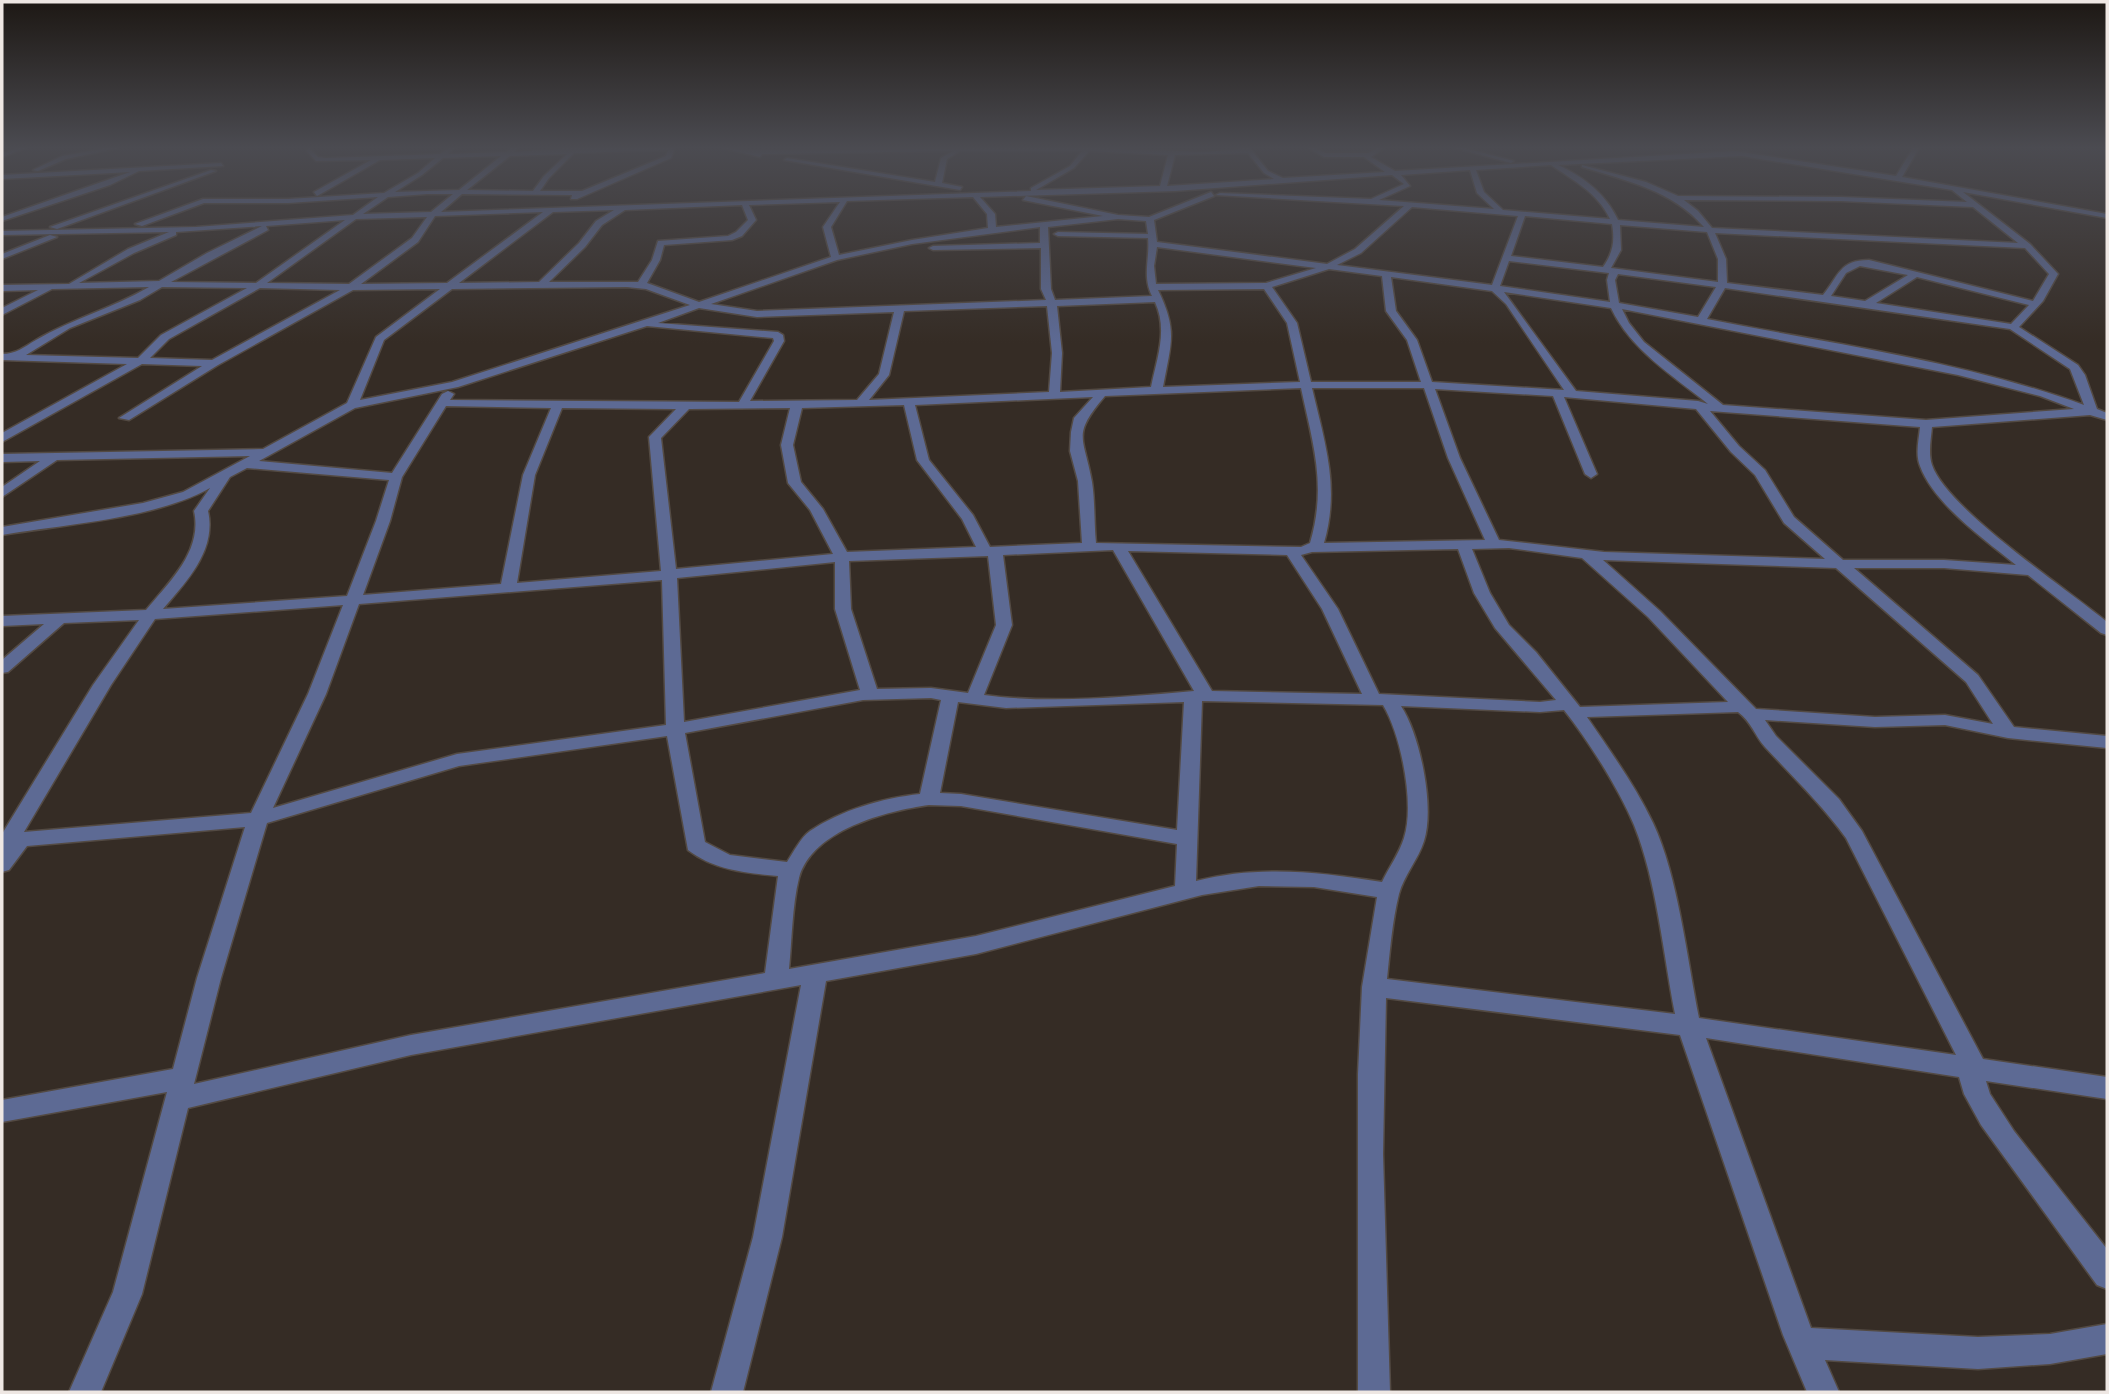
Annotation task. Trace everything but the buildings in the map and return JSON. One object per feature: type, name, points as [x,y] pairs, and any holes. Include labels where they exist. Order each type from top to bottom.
[{"type":"street","points":[[2,219],[20,213]]},
{"type":"street","points":[[38,232],[93,213]]},
{"type":"street","points":[[120,230],[169,213]]},
{"type":"street","points":[[15,357],[67,326],[137,298],[210,255],[277,223],[288,213]]},
{"type":"street","points":[[2,438],[142,360],[174,332],[256,287],[362,213]]},
{"type":"street","points":[[125,418],[214,363],[351,287],[415,240],[435,213]]},
{"type":"street","points":[[2,233],[183,229],[490,213]]},
{"type":"street","points":[[352,405],[380,339],[447,286],[548,213]]},
{"type":"street","points":[[540,286],[582,245],[599,223],[614,213]]},
{"type":"street","points":[[642,285],[656,260],[661,243],[734,237],[752,220],[749,213]]},
{"type":"street","points":[[835,258],[827,227],[836,213]]},
{"type":"street","points":[[990,213],[992,230]]},
{"type":"street","points":[[1097,213],[1150,219],[1165,213]]},
{"type":"street","points":[[1152,287],[1267,286],[1326,267],[1358,251],[1401,213]]},
{"type":"street","points":[[1512,213],[1712,230],[2027,246]]},
{"type":"street","points":[[1611,213],[1617,222],[1611,280],[1615,305],[1624,324],[1640,344],[1718,406]]},
{"type":"street","points":[[1697,213],[1712,230],[1722,255],[1722,285],[1701,320]]},
{"type":"street","points":[[1986,213],[2027,246],[2054,274],[2035,304],[2013,327]]},
{"type":"street","points":[[1495,288],[1522,214]]},
{"type":"street","points":[[1044,230],[1118,217]]},
{"type":"street","points":[[1150,219],[1153,240],[1150,266],[1152,287],[1165,314],[1167,337],[1156,391]]},
{"type":"street","points":[[66,286],[131,251],[183,229]]},
{"type":"street","points":[[85,1392],[127,1294],[209,978],[258,819],[317,694],[383,521],[396,477],[448,394],[835,258],[992,230],[1044,230],[1153,240],[1326,267],[1615,305],[1701,320],[1959,372],[2030,390],[2107,417]]},
{"type":"street","points":[[1044,230],[1046,289],[1052,302],[1057,353],[1054,395]]},
{"type":"street","points":[[2,257],[66,232]]},
{"type":"street","points":[[891,247],[944,249],[1045,245]]},
{"type":"street","points":[[1506,258],[1825,298],[2013,327],[2020,334],[2060,356],[2079,373],[2092,411]]},
{"type":"street","points":[[1825,298],[1836,285],[1842,271],[1858,263],[1916,274],[2035,304]]},
{"type":"street","points":[[1866,305],[1916,274]]},
{"type":"street","points":[[1386,275],[1391,311],[1412,340],[1454,458],[1494,544]]},
{"type":"street","points":[[2,288],[159,284],[256,287],[642,285],[698,305],[765,314],[1158,299]]},
{"type":"street","points":[[1267,286],[1292,323],[1325,479],[1325,515],[1316,545],[1310,548]]},
{"type":"street","points":[[2,312],[51,287]]},
{"type":"street","points":[[1495,288],[1508,302],[1573,394]]},
{"type":"street","points":[[860,403],[884,375],[900,307]]},
{"type":"street","points":[[644,324],[778,335],[779,341],[742,406]]},
{"type":"street","points":[[2,357],[214,363]]},
{"type":"street","points":[[2,531],[144,508],[188,495],[352,405],[448,394],[558,404],[684,407],[909,402],[1306,385],[1427,385],[1573,394],[1865,421],[1926,424],[2092,411]]},
{"type":"street","points":[[1089,547],[1084,481],[1076,451],[1077,432],[1080,418],[1101,393]]},
{"type":"street","points":[[1557,393],[1591,474]]},
{"type":"street","points":[[909,402],[923,460],[990,551],[1004,625],[974,698]]},
{"type":"street","points":[[508,588],[529,475],[558,404]]},
{"type":"street","points":[[1698,404],[1765,479],[1789,520],[1972,679],[2008,732]]},
{"type":"street","points":[[797,405],[787,445],[795,483],[816,509],[842,558],[843,608],[870,694]]},
{"type":"street","points":[[684,407],[655,437],[669,574],[675,730],[695,845],[704,853],[732,863],[792,870]]},
{"type":"street","points":[[1926,424],[1925,465],[1935,483],[1961,511],[2107,631]]},
{"type":"street","points":[[2,458],[265,452]]},
{"type":"street","points":[[2,493],[54,457]]},
{"type":"street","points":[[245,464],[396,477]]},
{"type":"street","points":[[2,864],[10,840],[102,685],[150,615],[189,569],[200,541],[203,520],[201,511],[226,475]]},
{"type":"street","points":[[2,621],[150,615],[508,588],[842,558],[1118,545],[1292,552],[1310,548],[1494,544],[1527,545],[1587,554],[1842,564],[1944,564],[2034,571]]},
{"type":"street","points":[[1118,545],[1199,696],[1185,892]]},
{"type":"street","points":[[1464,546],[1482,593],[1503,628],[1530,656],[1572,708],[1629,795],[1653,850],[1689,1026],[1802,1343],[1823,1392]]},
{"type":"street","points":[[1292,552],[1330,609],[1380,699],[1397,713],[1405,733],[1415,786],[1417,830],[1410,852],[1389,891],[1374,987],[1370,1122],[1374,1392]]},
{"type":"street","points":[[1587,554],[1654,614],[1747,711],[1769,740],[1832,804],[1854,836],[1976,1070]]},
{"type":"street","points":[[2,668],[58,620]]},
{"type":"street","points":[[10,840],[258,819],[457,760],[675,730],[870,694],[900,691],[1006,703],[1065,703],[1199,696],[1747,711],[1875,722],[1945,720],[2008,732],[2107,742]]},
{"type":"street","points":[[929,799],[951,695]]},
{"type":"street","points":[[776,981],[792,870],[815,837],[857,816],[898,803],[929,799],[961,800],[1187,839]]},
{"type":"street","points":[[2,1111],[180,1088],[976,945],[1185,892],[1259,878],[1314,878],[1389,891]]},
{"type":"street","points":[[727,1392],[746,1334],[769,1228],[815,974]]},
{"type":"street","points":[[1374,987],[1689,1026],[2107,1088]]},
{"type":"street","points":[[1976,1070],[1972,1077],[1974,1090],[1983,1106],[2035,1182],[2107,1275]]},
{"type":"street","points":[[1802,1343],[1978,1353],[2050,1349],[2107,1339]]}]
